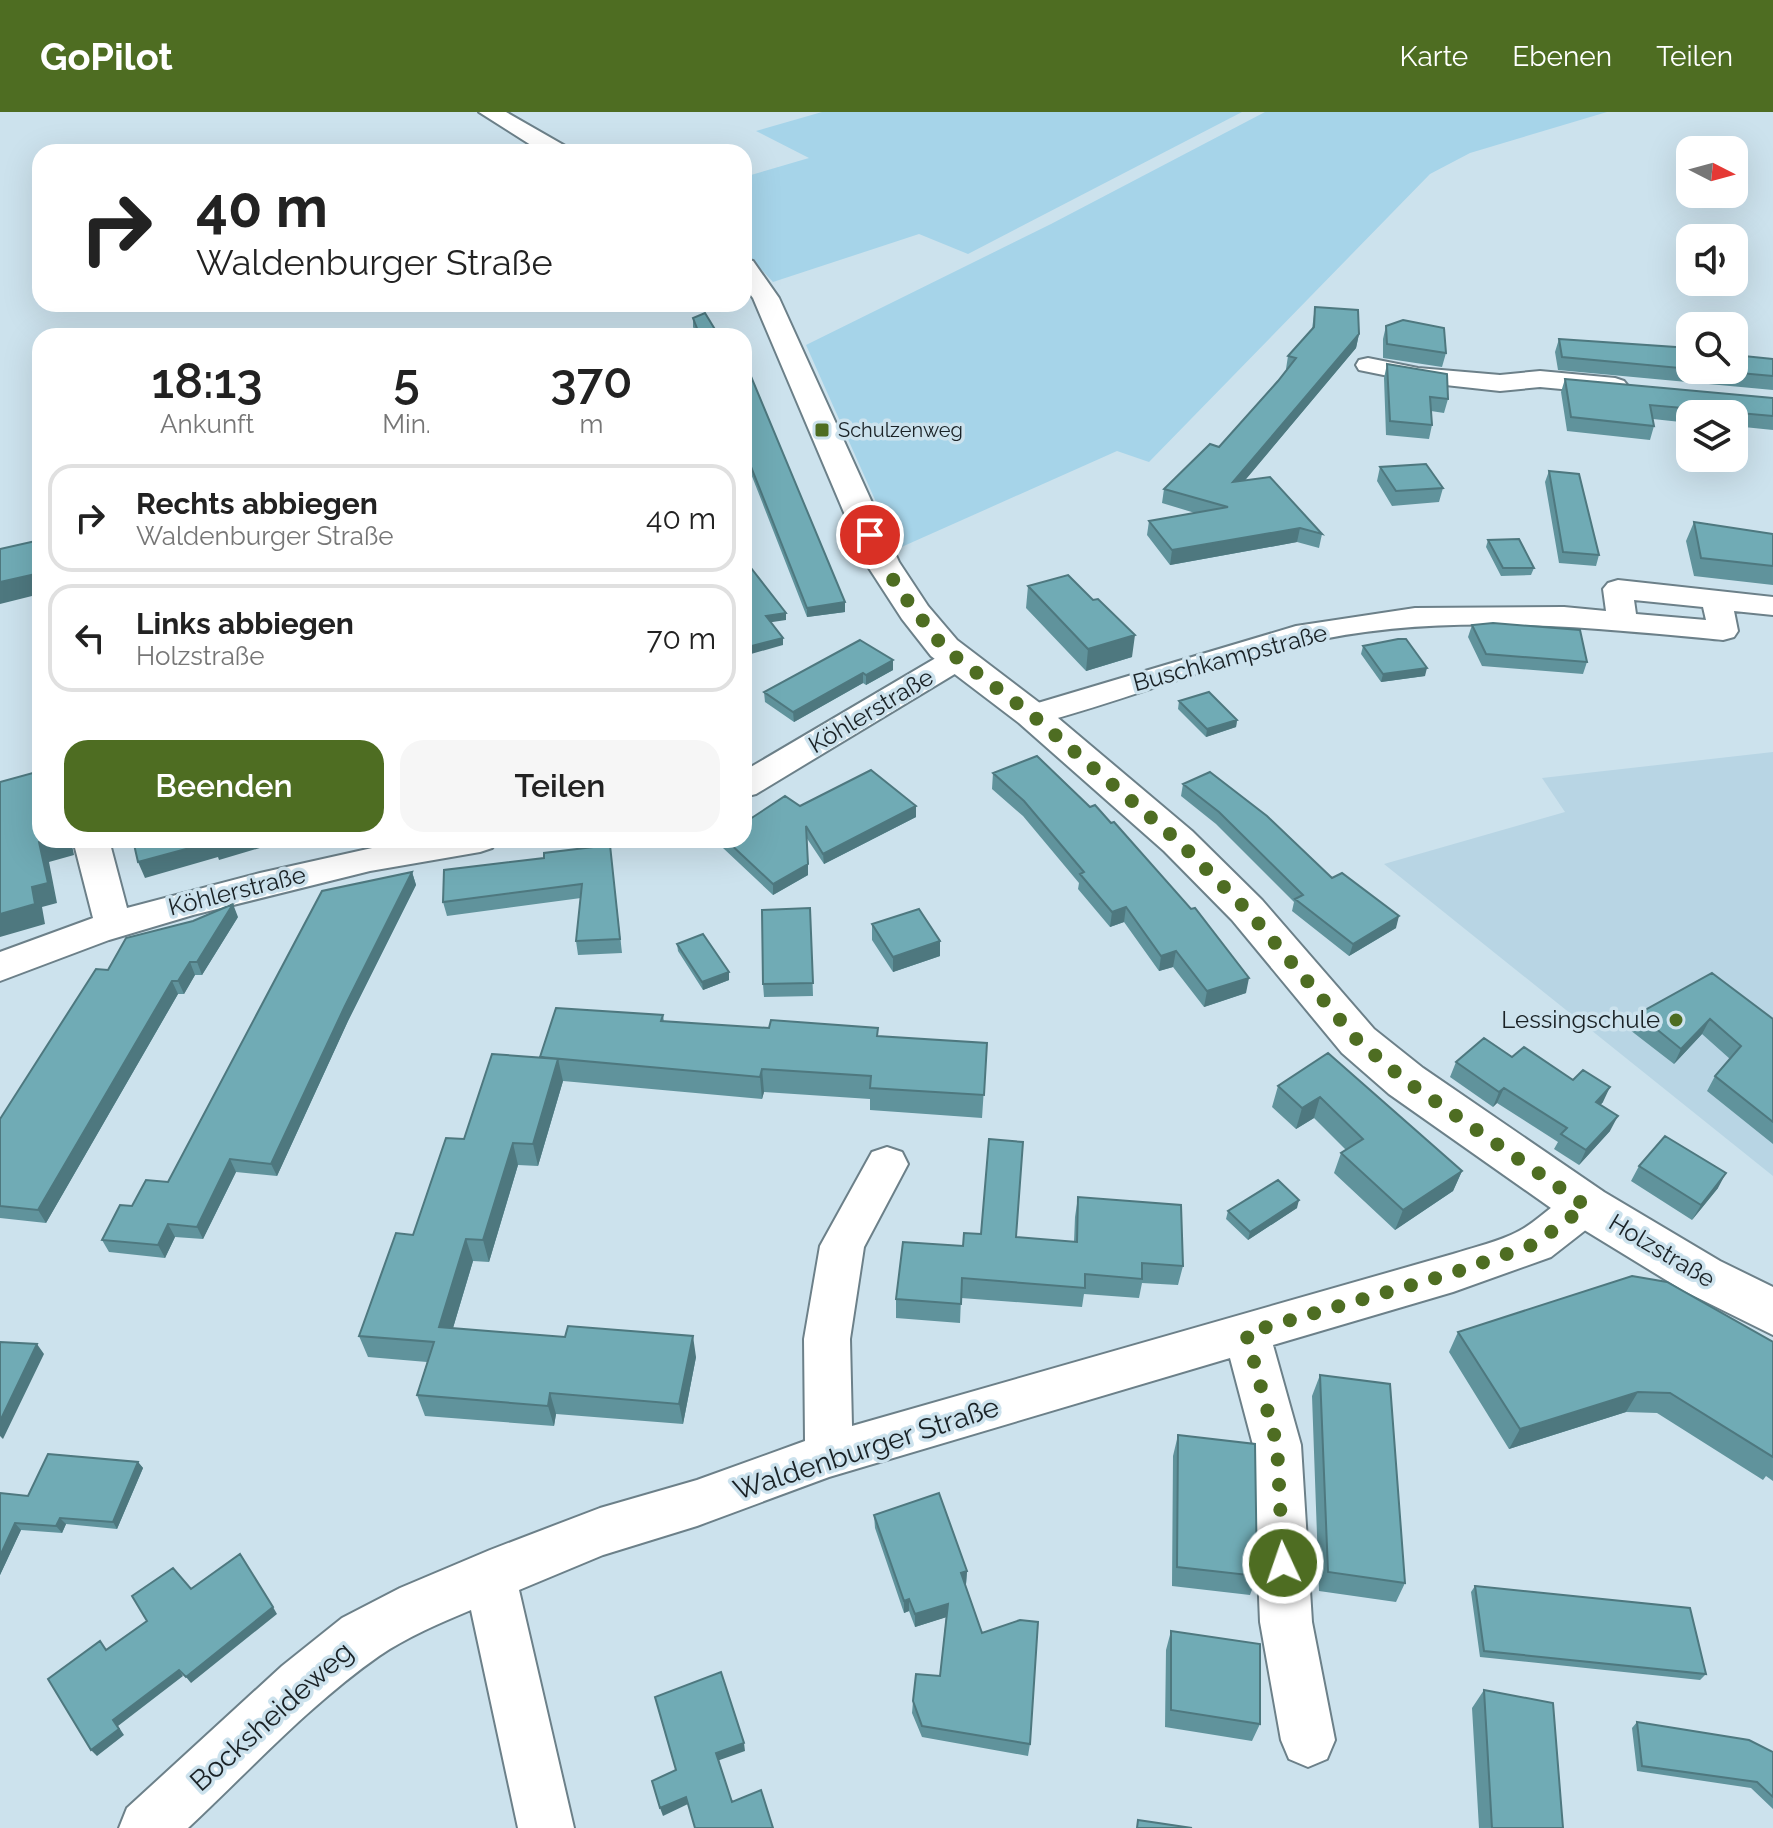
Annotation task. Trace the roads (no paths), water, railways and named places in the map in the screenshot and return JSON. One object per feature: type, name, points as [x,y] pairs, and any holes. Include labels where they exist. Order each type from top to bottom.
[{"type":"street","points":[[490,112],[545,144]]},
{"type":"street","name":"Holzstraße","points":[[752,278],[766,298],[882,562],[929,632],[957,659],[1032,715],[1178,841],[1247,910],[1358,1041],[1406,1081],[1586,1206],[1702,1276],[1773,1312]]},
{"type":"street","points":[[1368,365],[1418,375],[1500,383],[1540,379],[1633,388]]},
{"type":"street","name":"Buschkampstraße","points":[[1032,715],[1309,632],[1415,617],[1506,614],[1622,620],[1723,631],[1717,600],[1773,606]]},
{"type":"street","name":"Köhlerstraße","points":[[752,773],[957,659]]},
{"type":"street","points":[[93,848],[113,923]]},
{"type":"street","name":"Köhlerstraße","points":[[0,967],[113,923],[335,867],[426,848]]},
{"type":"street","points":[[829,1455],[827,1339],[842,1246],[887,1164]]},
{"type":"street","name":"Waldenburger Straße","points":[[490,1575],[600,1532],[697,1503],[829,1455],[1453,1273],[1535,1244],[1586,1206]]},
{"type":"street","points":[[1246,1333],[1277,1445],[1286,1622],[1308,1740]]},
{"type":"street","points":[[490,1575],[546,1828]]},
{"type":"street","name":"Bocksheideweg","points":[[147,1828],[301,1685],[361,1637],[418,1606],[490,1575]]},
{"type":"place","name":"Schulzenweg","points":[[822,430]]},
{"type":"place","name":"Lessingschule","points":[[1676,1020]]}]
